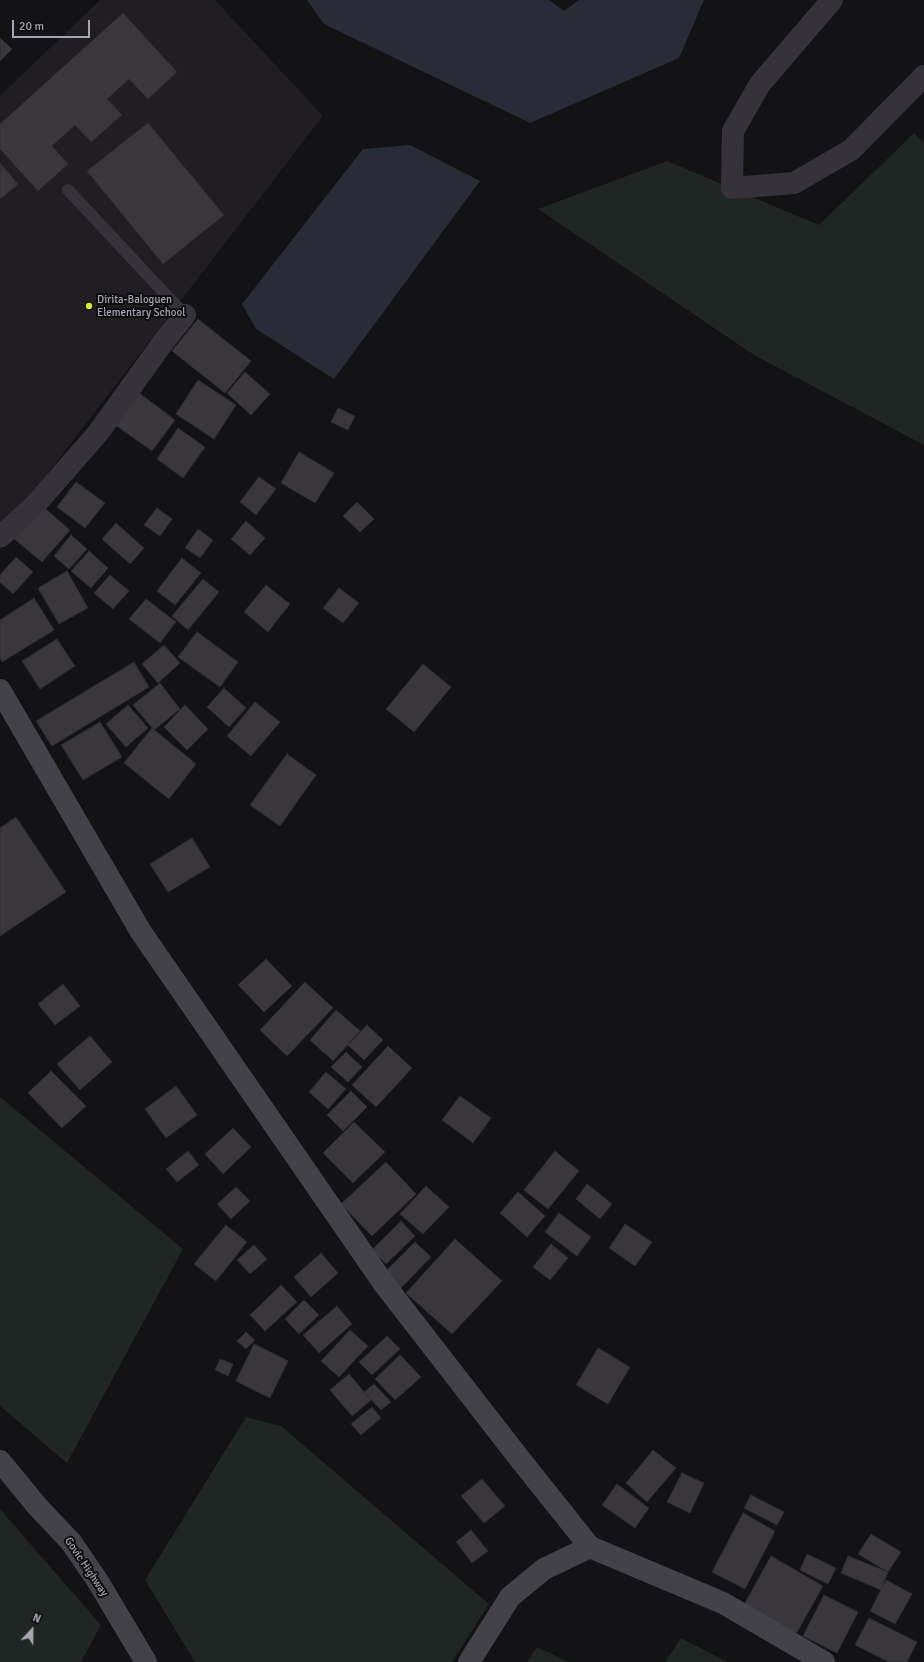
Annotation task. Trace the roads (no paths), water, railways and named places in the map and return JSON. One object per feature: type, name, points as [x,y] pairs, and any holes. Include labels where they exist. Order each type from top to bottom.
[{"type":"street","points":[[832,0],[760,84],[733,131],[732,188],[794,184],[851,150],[924,76]]},
{"type":"street","points":[[0,537],[34,505],[98,434],[164,341],[186,315]]},
{"type":"street","points":[[0,690],[146,939],[384,1284],[590,1547],[723,1603],[824,1662]]},
{"type":"street","name":"Govic Highway","points":[[0,1461],[37,1506],[71,1542],[97,1580],[146,1662]]},
{"type":"street","points":[[469,1662],[510,1597],[544,1569],[590,1547]]},
{"type":"lane","points":[[68,190],[186,315]]},
{"type":"water","points":[[307,0],[549,0],[564,11],[579,0],[704,0],[679,58],[530,123],[324,24]]},
{"type":"water","points":[[410,145],[480,181],[334,379],[256,329],[242,304],[363,149]]},
{"type":"place","name":"Dirita-Baloguen Elementary School","points":[[89,306]]}]
